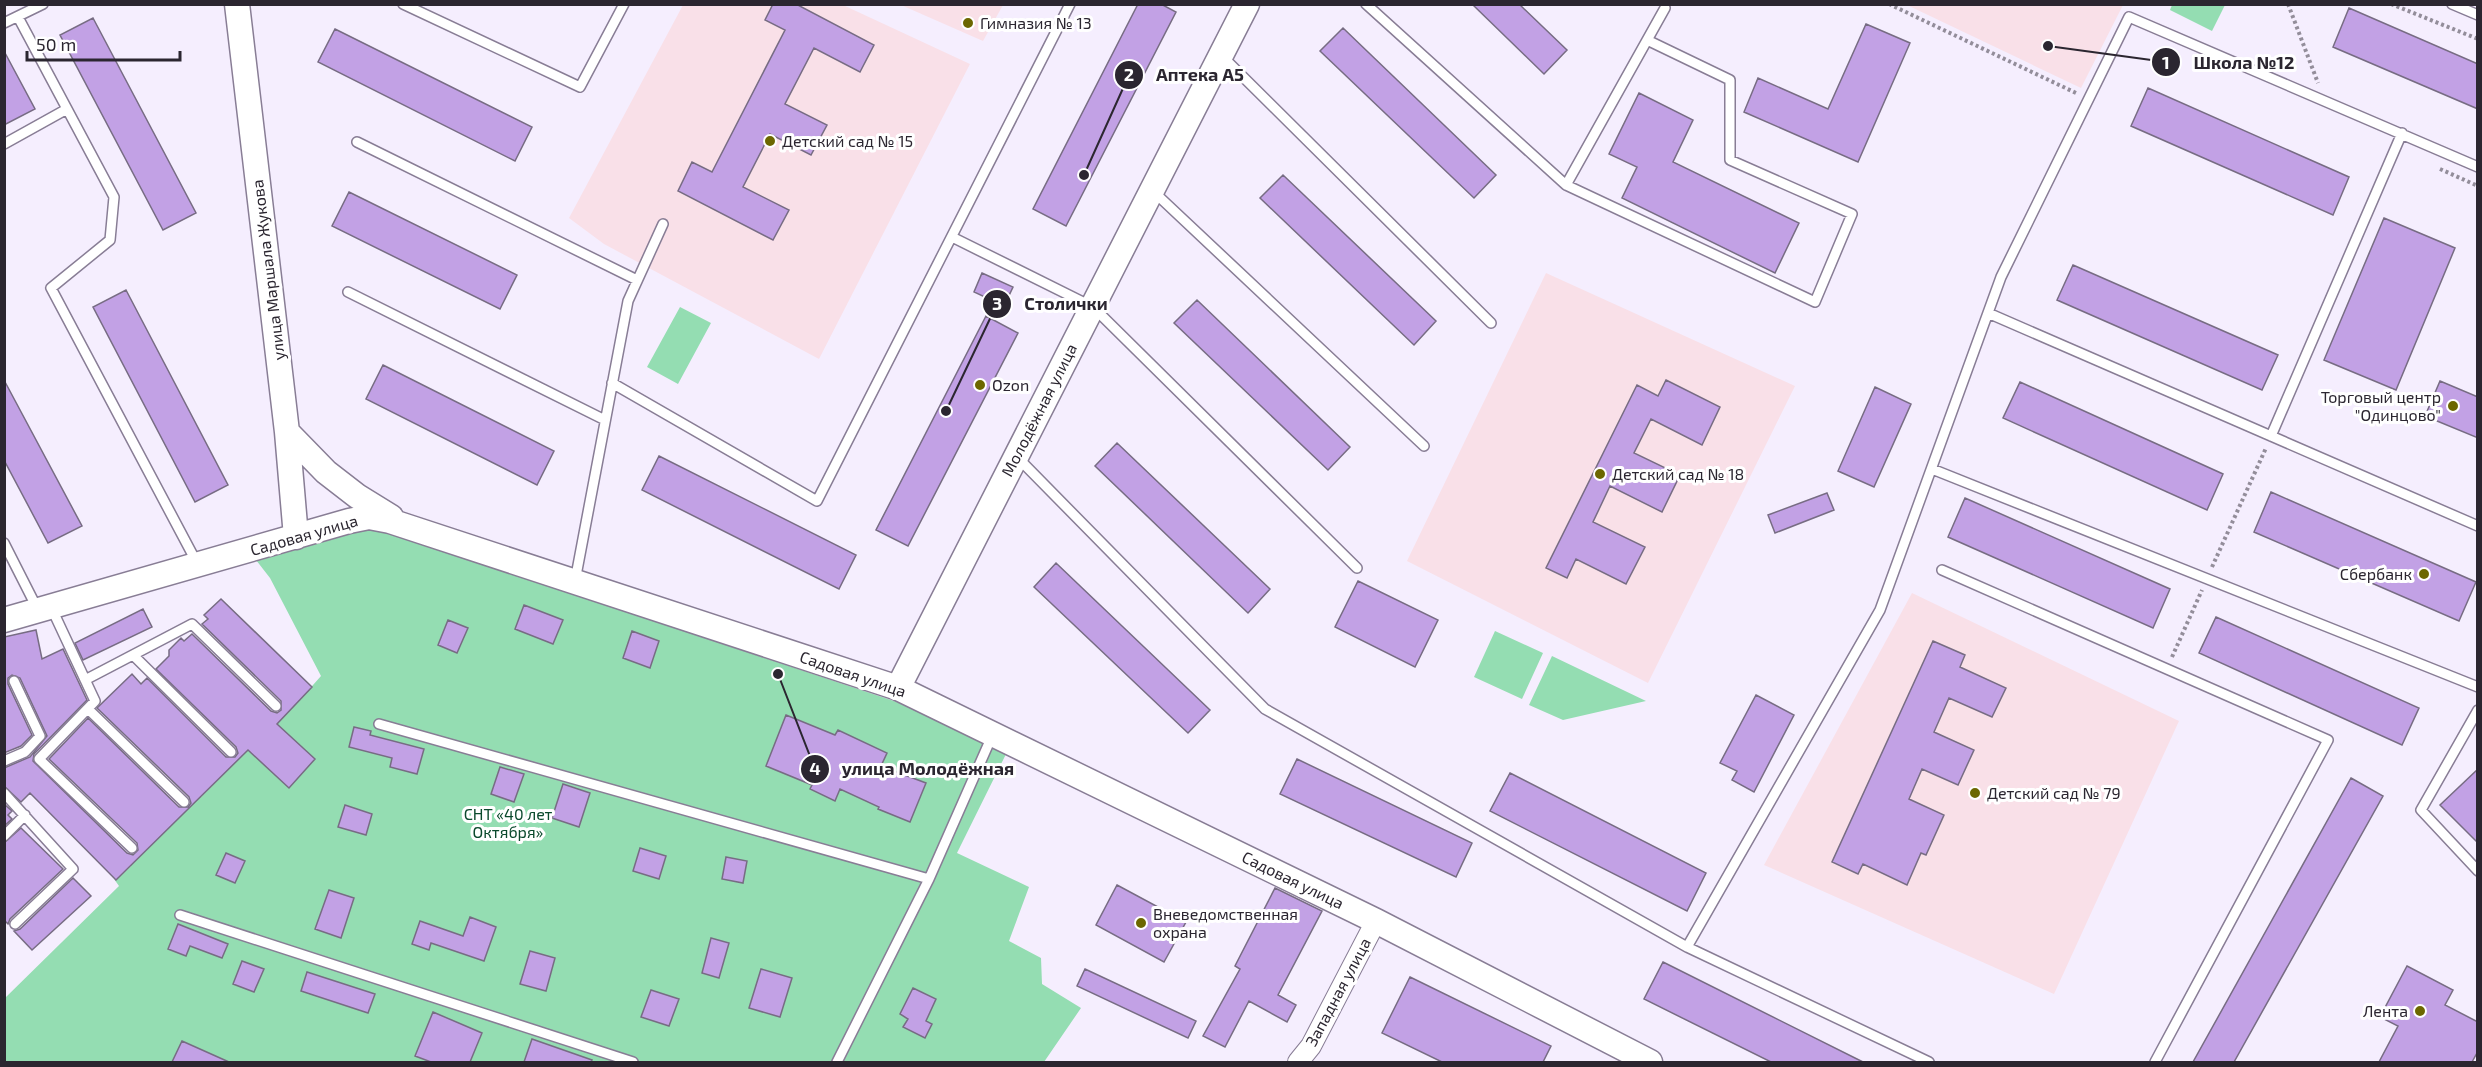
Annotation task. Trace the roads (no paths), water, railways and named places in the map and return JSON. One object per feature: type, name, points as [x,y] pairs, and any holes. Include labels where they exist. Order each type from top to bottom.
[{"type":"street","name":"улица Маршала Жукова","points":[[237,4],[287,432],[296,537]]},
{"type":"street","name":"Молодёжная улица","points":[[898,688],[1247,4]]},
{"type":"street","points":[[287,432],[326,472],[357,496],[405,525]]},
{"type":"street","name":"Садовая улица","points":[[4,620],[349,521],[369,517],[405,525],[898,688],[1376,921],[1650,1062]]},
{"type":"street","name":"Западная улица","points":[[1298,1062],[1311,1046],[1376,921]]},
{"type":"lane","points":[[4,23],[43,4]]},
{"type":"lane","points":[[403,4],[580,87],[624,4]]},
{"type":"lane","points":[[612,383],[818,501],[1070,4]]},
{"type":"lane","points":[[1366,4],[1566,185],[1815,302],[1852,214],[1730,160],[1730,80],[1647,40]]},
{"type":"lane","points":[[2452,4],[2478,15]]},
{"type":"lane","points":[[1566,185],[1665,8]]},
{"type":"lane","points":[[18,17],[114,197],[110,240],[51,288],[198,565]]},
{"type":"lane","points":[[1687,947],[1881,610],[2001,277],[2129,17],[2478,167]]},
{"type":"lane","points":[[1221,55],[1491,323]]},
{"type":"lane","points":[[4,144],[67,109]]},
{"type":"lane","points":[[2271,436],[2402,133]]},
{"type":"lane","points":[[357,142],[637,280]]},
{"type":"lane","points":[[1152,190],[1424,446]]},
{"type":"lane","points":[[576,581],[627,301],[663,224]]},
{"type":"lane","points":[[952,237],[1093,307],[1358,568]]},
{"type":"lane","points":[[348,292],[606,420]]},
{"type":"lane","points":[[1988,314],[2478,526]]},
{"type":"lane","points":[[1016,456],[1265,710],[1687,947],[1929,1062]]},
{"type":"lane","points":[[1932,468],[2478,687]]},
{"type":"lane","points":[[4,543],[85,680],[95,701],[39,759],[132,848]]},
{"type":"lane","points":[[1942,570],[2328,740],[2155,1062]]},
{"type":"lane","points":[[85,680],[192,624],[276,706]]},
{"type":"lane","points":[[133,655],[231,752]]},
{"type":"lane","points":[[4,761],[25,752],[40,736],[14,681]]},
{"type":"lane","points":[[88,709],[184,802]]},
{"type":"lane","points":[[2478,710],[2421,810],[2478,871]]},
{"type":"lane","points":[[379,724],[929,879]]},
{"type":"lane","points":[[2469,724],[2478,734]]},
{"type":"lane","points":[[837,1062],[929,879],[993,734]]},
{"type":"lane","points":[[4,793],[73,869],[15,924]]},
{"type":"lane","points":[[4,836],[25,815]]},
{"type":"lane","points":[[180,915],[633,1062]]},
{"type":"place","name":"Гимназия № 13","points":[[968,23]]},
{"type":"place","name":"Школа №12","points":[[2048,46]]},
{"type":"place","name":"Детский сад № 15","points":[[770,141]]},
{"type":"place","name":"Аптека A5","points":[[1084,175]]},
{"type":"place","name":"Ozon","points":[[980,385]]},
{"type":"place","name":"Торговый центр \"Одинцово\"","points":[[2453,406]]},
{"type":"place","name":"Столички","points":[[946,411]]},
{"type":"place","name":"Детский сад № 18","points":[[1600,474]]},
{"type":"place","name":"Сбербанк","points":[[2424,574]]},
{"type":"place","name":"улица Молодёжная","points":[[778,674]]},
{"type":"place","name":"Детский сад № 79","points":[[1975,793]]},
{"type":"place","name":"Вневедомственная охрана","points":[[1141,923]]},
{"type":"place","name":"Лента","points":[[2420,1011]]},
{"type":"park label","name":"СНТ «40 лет Октября»","points":[[508,823]]}]
